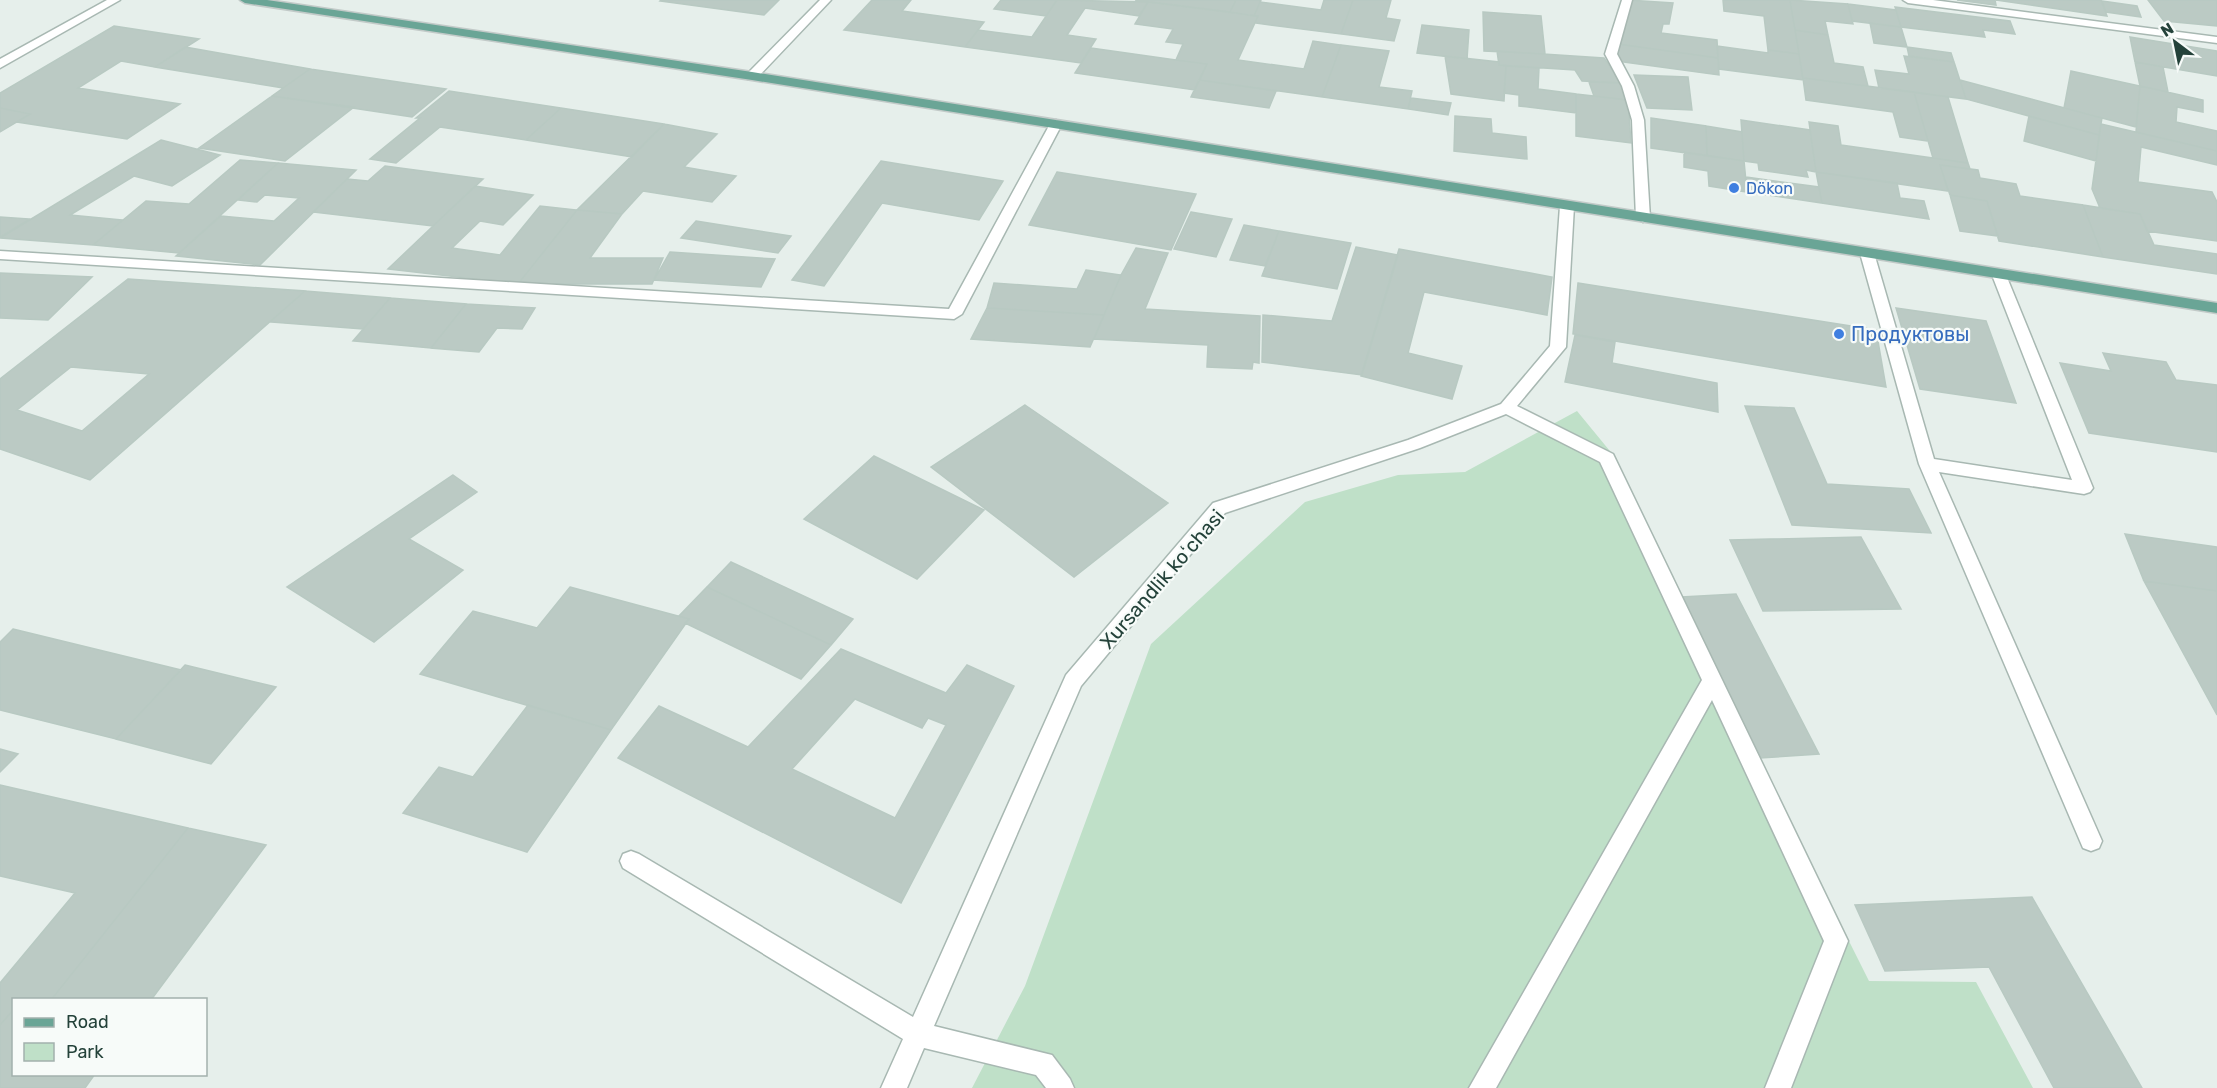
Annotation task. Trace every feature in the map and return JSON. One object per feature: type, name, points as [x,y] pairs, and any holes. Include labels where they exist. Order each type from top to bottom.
[{"type":"main road","points":[[245,0],[752,76],[2217,308]]},
{"type":"street","points":[[0,64],[115,0]]},
{"type":"street","points":[[752,76],[826,0]]},
{"type":"street","points":[[1627,0],[1611,54],[1628,86],[1638,120],[1643,218]]},
{"type":"street","points":[[1908,0],[2217,40]]},
{"type":"street","points":[[0,255],[954,314],[1056,124]]},
{"type":"street","name":"Xursandlik koʻchasi","points":[[894,1088],[1073,681],[1219,508],[1414,444],[1508,408],[1558,347],[1567,206]]},
{"type":"street","points":[[1867,253],[1927,464],[2091,841]]},
{"type":"street","points":[[1927,464],[2084,488],[1999,275]]},
{"type":"street","points":[[1508,408],[1607,458],[1836,941],[1778,1088]]},
{"type":"street","points":[[1482,1088],[1712,681]]},
{"type":"street","points":[[631,861],[918,1034],[1043,1064],[1061,1088]]},
{"type":"green space","points":[[1577,411],[1614,456],[1671,586],[1869,981],[1976,982],[2033,1088],[972,1088],[1025,986],[1151,644],[1305,502],[1398,475],[1465,472]]},
{"type":"building","points":[[661,0],[779,0],[764,15]]},
{"type":"building","points":[[872,0],[911,0],[902,11],[984,22],[965,47],[844,30]]},
{"type":"building","points":[[1001,0],[1057,0],[1046,16],[994,9]]},
{"type":"building","points":[[1057,0],[1148,2],[1139,16],[1085,8],[1067,35],[1096,39],[1081,63],[965,47],[978,30],[1032,37]]},
{"type":"building","points":[[1135,0],[1236,0],[1230,12]]},
{"type":"building","points":[[1236,0],[1261,0],[1254,16],[1230,12]]},
{"type":"building","points":[[1324,0],[1353,0],[1341,34],[1255,23],[1258,16],[1254,16],[1260,2],[1321,10]]},
{"type":"building","points":[[1353,0],[1391,0],[1386,18],[1400,20],[1394,41],[1341,34]]},
{"type":"building","points":[[1628,0],[1673,3],[1669,24],[1663,24],[1661,33],[1717,40],[1718,58],[1618,44]]},
{"type":"building","points":[[1723,0],[1790,0],[1799,54],[1768,50],[1764,16],[1724,11]]},
{"type":"building","points":[[1790,0],[1848,4],[1853,24],[1825,21],[1828,35],[1795,30]]},
{"type":"building","points":[[1957,0],[1995,0],[1996,5]]},
{"type":"building","points":[[1996,0],[2101,0],[2107,16]]},
{"type":"building","points":[[2148,0],[2217,0],[2217,26],[2164,21]]},
{"type":"building","points":[[2102,1],[2137,6],[2141,17],[2106,12]]},
{"type":"building","points":[[1148,2],[1258,16],[1238,60],[1304,69],[1313,41],[1341,45],[1322,97],[1199,80],[1207,64],[1176,60],[1183,44],[1166,42],[1173,29],[1135,24]]},
{"type":"building","points":[[1848,4],[1896,10],[1901,27],[1852,21]]},
{"type":"building","points":[[1895,7],[2010,21],[2015,34],[1983,30],[1985,37],[1901,27]]},
{"type":"building","points":[[1483,12],[1541,16],[1545,54],[1484,51]]},
{"type":"building","points":[[1870,23],[1901,27],[1907,47],[1874,43]]},
{"type":"building","points":[[1422,25],[1469,30],[1467,59],[1417,53]]},
{"type":"building","points":[[114,26],[199,39],[155,67],[121,61],[78,88],[180,104],[127,139],[17,122],[30,114],[0,108],[0,93]]},
{"type":"building","points":[[1795,30],[1828,35],[1834,63],[1863,67],[1868,86],[1803,78]]},
{"type":"building","points":[[2130,37],[2217,51],[2217,76],[2135,62]]},
{"type":"building","points":[[1618,44],[1718,58],[1719,75],[1617,61]]},
{"type":"building","points":[[1341,45],[1389,51],[1379,87],[1412,91],[1408,109],[1322,97]]},
{"type":"building","points":[[1717,46],[1768,53],[1768,50],[1799,54],[1803,80],[1719,69]]},
{"type":"building","points":[[185,47],[310,69],[283,88],[155,67]]},
{"type":"building","points":[[1907,47],[1951,53],[1954,62],[1909,56]]},
{"type":"building","points":[[1091,48],[1207,64],[1195,90],[1075,73]]},
{"type":"building","points":[[1497,51],[1604,58],[1622,83],[1582,81],[1575,70],[1499,65]]},
{"type":"building","points":[[1445,56],[1499,62],[1499,65],[1506,66],[1504,101],[1451,94]]},
{"type":"building","points":[[1904,56],[1954,62],[1966,99],[1879,88],[1875,70],[1909,74]]},
{"type":"building","points":[[2135,62],[2163,67],[2168,92],[2140,86]]},
{"type":"building","points":[[1506,66],[1539,68],[1538,89],[1576,94],[1576,113],[1519,106],[1519,95],[1504,93]]},
{"type":"building","points":[[310,69],[446,89],[412,117],[272,96]]},
{"type":"building","points":[[2071,71],[2140,86],[2136,127],[2064,108]]},
{"type":"building","points":[[1634,75],[1688,77],[1692,110],[1647,108]]},
{"type":"building","points":[[1803,78],[1914,92],[1928,141],[1900,137],[1893,112],[1806,100]]},
{"type":"building","points":[[1199,80],[1276,91],[1269,108],[1191,97]]},
{"type":"building","points":[[1960,80],[2102,118],[2099,135],[1966,99]]},
{"type":"building","points":[[1589,82],[1622,83],[1628,100],[1594,96]]},
{"type":"building","points":[[2140,86],[2203,100],[2203,112],[2177,107],[2176,122],[2217,131],[2217,151],[2136,132]]},
{"type":"building","points":[[449,91],[561,108],[526,140],[440,127],[396,163],[370,159]]},
{"type":"building","points":[[1914,92],[1948,97],[1968,163],[1933,158]]},
{"type":"building","points":[[1576,94],[1628,100],[1631,143],[1576,136]]},
{"type":"building","points":[[272,96],[354,107],[285,161],[199,148]]},
{"type":"building","points":[[1411,98],[1451,103],[1448,115],[1408,109]]},
{"type":"building","points":[[0,108],[30,114],[0,132]]},
{"type":"building","points":[[561,108],[664,124],[632,157],[526,140]]},
{"type":"building","points":[[1455,116],[1491,119],[1492,133],[1526,137],[1527,159],[1454,151]]},
{"type":"building","points":[[2029,116],[2099,135],[2096,161],[2024,141]]},
{"type":"building","points":[[1651,118],[1706,126],[1707,156],[1651,148]]},
{"type":"building","points":[[1741,120],[1810,130],[1816,172],[1806,170],[1808,177],[1759,170],[1758,163],[1744,161]]},
{"type":"building","points":[[1809,122],[1838,126],[1841,145],[1968,163],[1970,169],[1940,165],[1948,191],[1816,172]]},
{"type":"building","points":[[664,124],[717,134],[684,167],[736,176],[712,202],[643,191],[622,214],[577,210]]},
{"type":"building","points":[[2101,124],[2217,151],[2217,165],[2141,147],[2138,182],[2212,192],[2217,202],[2217,241],[2147,231],[2140,214],[2100,208],[2092,189]]},
{"type":"building","points":[[1706,126],[1742,132],[1744,161],[1707,156]]},
{"type":"building","points":[[161,140],[220,155],[172,186],[134,176],[70,215],[123,220],[93,245],[0,238]]},
{"type":"building","points":[[1684,152],[1744,161],[1747,192],[1709,186],[1708,171],[1684,167]]},
{"type":"building","points":[[240,160],[278,163],[179,253],[93,245],[146,201],[189,204]]},
{"type":"building","points":[[881,161],[1003,181],[979,220],[882,203],[824,286],[792,280]]},
{"type":"building","points":[[278,163],[356,170],[260,265],[176,256],[221,216],[274,221],[299,198],[265,195],[257,202],[238,200]]},
{"type":"building","points":[[1940,165],[1978,170],[1980,178],[2016,184],[2020,196],[2083,205],[2103,257],[1999,241],[1987,201],[1950,195]]},
{"type":"building","points":[[385,166],[483,179],[433,226],[313,212],[347,179],[368,181]]},
{"type":"building","points":[[1057,172],[1196,194],[1171,250],[1029,225]]},
{"type":"building","points":[[1816,172],[1897,183],[1900,198],[1924,201],[1929,219],[1822,203]]},
{"type":"building","points":[[1746,177],[1819,187],[1822,203],[1747,192]]},
{"type":"building","points":[[475,186],[533,195],[503,225],[480,221],[452,248],[500,255],[540,206],[577,210],[518,284],[388,269]]},
{"type":"building","points":[[1950,195],[1987,201],[1998,236],[1960,231]]},
{"type":"building","points":[[2083,205],[2140,214],[2154,245],[2217,254],[2217,274],[2103,257]]},
{"type":"building","points":[[577,210],[622,214],[590,258],[663,258],[652,284],[518,284]]},
{"type":"building","points":[[1191,212],[1232,219],[1216,257],[1174,249]]},
{"type":"building","points":[[0,217],[30,219],[0,237]]},
{"type":"building","points":[[696,221],[791,236],[778,253],[681,238]]},
{"type":"building","points":[[1244,225],[1279,231],[1265,266],[1230,260]]},
{"type":"building","points":[[1279,231],[1351,243],[1337,289],[1262,276]]},
{"type":"building","points":[[1356,247],[1398,255],[1362,375],[1262,362],[1263,315],[1332,321]]},
{"type":"building","points":[[1136,248],[1168,253],[1145,309],[1260,316],[1259,363],[1253,362],[1252,369],[1207,367],[1208,345],[1094,339],[1121,275]]},
{"type":"building","points":[[1399,249],[1552,277],[1547,315],[1424,292],[1408,353],[1462,366],[1452,399],[1361,376]]},
{"type":"building","points":[[670,252],[775,259],[761,287],[654,280]]},
{"type":"building","points":[[1086,270],[1121,275],[1104,315],[987,308],[994,283],[1077,289]]},
{"type":"building","points":[[0,273],[92,277],[48,320],[0,318]]},
{"type":"building","points":[[128,279],[305,291],[90,480],[0,449],[0,379]],"holes":[[[71,367],[149,374],[82,431],[17,410]]]},
{"type":"building","points":[[1578,283],[1876,330],[1886,387],[1573,334]]},
{"type":"building","points":[[305,291],[390,298],[363,329],[270,322]]},
{"type":"building","points":[[390,298],[466,304],[431,348],[353,341]]},
{"type":"building","points":[[466,304],[535,308],[522,329],[497,328],[479,352],[431,348]]},
{"type":"building","points":[[987,308],[1104,315],[1090,347],[971,339]]},
{"type":"building","points":[[1896,308],[1986,321],[2016,403],[1920,389]]},
{"type":"building","points":[[1575,335],[1615,342],[1612,363],[1717,383],[1718,412],[1565,382]]},
{"type":"building","points":[[2103,353],[2166,362],[2176,380],[2217,385],[2217,452],[2089,433],[2060,363],[2111,371]]},
{"type":"building","points":[[1025,405],[1168,503],[1074,577],[931,467]]},
{"type":"building","points":[[1745,406],[1794,408],[1827,484],[1909,489],[1931,533],[1792,525]]},
{"type":"building","points":[[874,456],[984,510],[917,579],[804,519]]},
{"type":"building","points":[[453,475],[477,492],[409,539],[463,570],[374,642],[287,587]]},
{"type":"building","points":[[2125,534],[2217,547],[2217,591],[2144,581]]},
{"type":"building","points":[[1861,537],[1901,609],[1763,611],[1730,540]]},
{"type":"building","points":[[731,562],[853,619],[831,645],[707,587]]},
{"type":"building","points":[[2144,581],[2217,591],[2217,715]]},
{"type":"building","points":[[570,587],[689,619],[611,730],[420,674],[473,611],[537,628]]},
{"type":"building","points":[[707,587],[831,645],[801,679],[685,623],[689,619],[679,616]]},
{"type":"building","points":[[1736,594],[1819,754],[1760,758],[1682,597]]},
{"type":"building","points":[[13,629],[181,670],[116,739],[0,710],[0,642]]},
{"type":"building","points":[[841,649],[946,693],[967,665],[1014,686],[901,903],[618,758],[659,706],[748,747]],"holes":[[[855,699],[922,728],[928,718],[946,725],[895,818],[792,769]]]},
{"type":"building","points":[[185,665],[276,687],[211,764],[116,739]]},
{"type":"building","points":[[528,705],[611,730],[527,852],[403,813],[439,767],[473,777]]},
{"type":"building","points":[[0,749],[18,754],[0,772]]},
{"type":"building","points":[[0,785],[188,828],[53,998],[12,998],[12,1011],[0,1025],[0,983],[75,893],[0,876]]},
{"type":"building","points":[[188,828],[266,845],[152,998],[53,998]]},
{"type":"building","points":[[2032,897],[2142,1088],[2054,1088],[1989,967],[1885,971],[1855,905]]},
{"type":"building","points":[[12,1011],[12,1076],[94,1076],[85,1088],[0,1088],[0,1025]]},
{"type":"place","name":"Dökon","points":[[1734,188]]},
{"type":"place","name":"Продуктовы","points":[[1839,334]]}]
